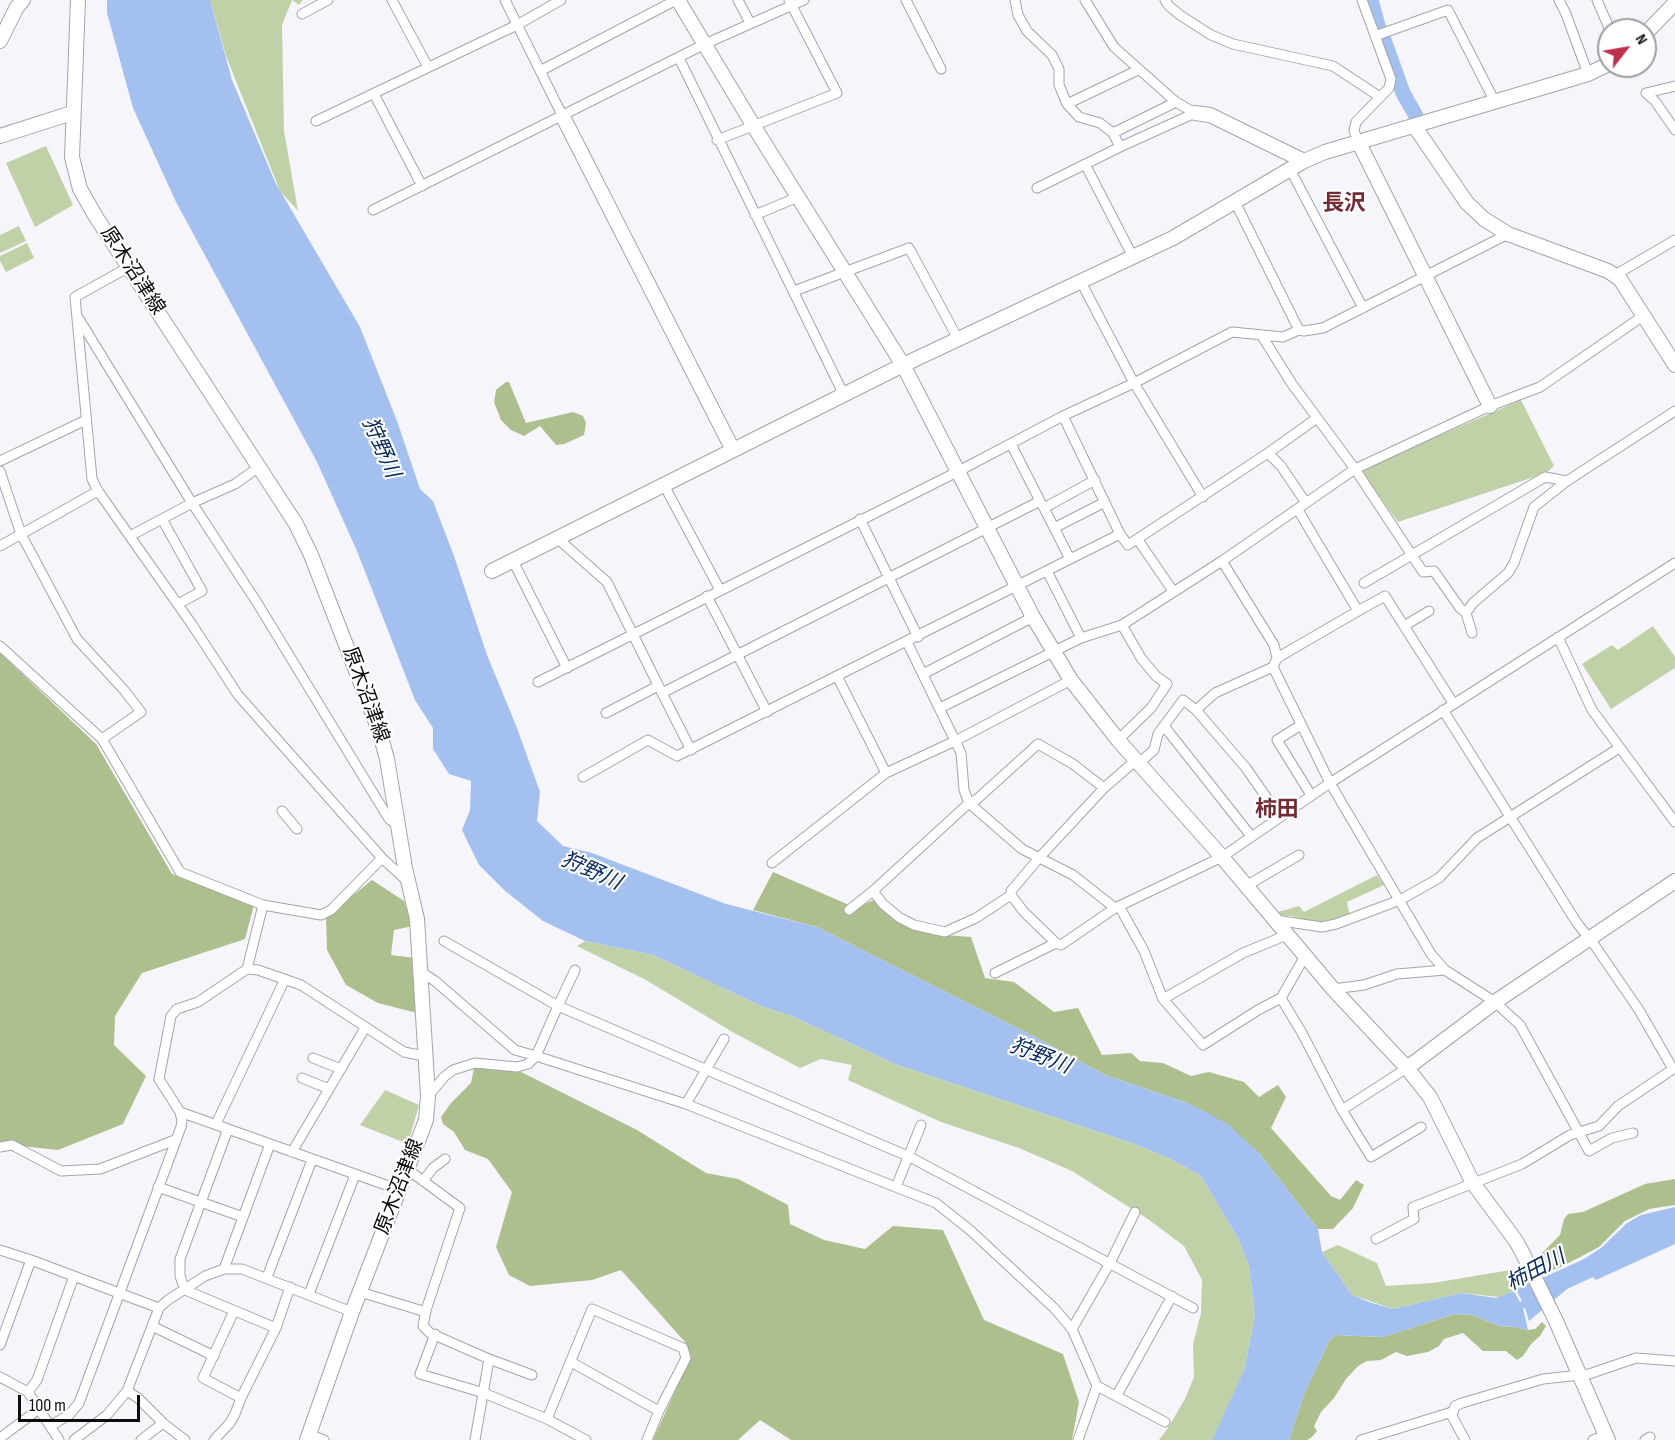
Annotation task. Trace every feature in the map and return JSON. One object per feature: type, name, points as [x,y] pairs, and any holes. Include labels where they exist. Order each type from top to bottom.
[{"type":"street","points":[[0,41],[17,7],[23,0]]},
{"type":"street","name":"原木沼津線","points":[[78,0],[72,158],[80,189],[296,524],[311,555],[379,730],[387,759],[397,825],[419,935],[428,1096],[426,1120],[352,1312],[308,1437]]},
{"type":"street","points":[[302,14],[328,0]]},
{"type":"street","points":[[392,0],[428,68]]},
{"type":"street","points":[[505,0],[733,450]]},
{"type":"street","points":[[316,121],[517,25],[561,0]]},
{"type":"street","points":[[540,70],[677,0],[903,365],[1016,586],[1071,680],[1118,740],[1222,857],[1333,989],[1407,1068],[1430,1097],[1473,1183],[1516,1241],[1529,1265],[1580,1375],[1602,1438]]},
{"type":"street","points":[[738,0],[750,24]]},
{"type":"street","points":[[373,210],[705,44],[750,24],[790,2],[804,0]]},
{"type":"street","points":[[906,0],[941,69]]},
{"type":"street","points":[[1015,0],[1018,15],[1027,31],[1052,55],[1059,69],[1059,85],[1067,104],[1079,117],[1100,123],[1113,133],[1120,147]]},
{"type":"street","points":[[1085,0],[1114,47],[1176,102],[1195,113],[1210,115],[1304,161]]},
{"type":"street","points":[[1165,0],[1180,15],[1211,35],[1233,44],[1333,66],[1380,97]]},
{"type":"street","points":[[1362,0],[1391,79],[1389,88],[1356,122],[1354,131],[1490,406]]},
{"type":"street","points":[[1558,0],[1566,14],[1588,74]]},
{"type":"street","points":[[1597,0],[1605,18]]},
{"type":"street","points":[[717,140],[837,93],[790,2]]},
{"type":"street","points":[[1657,22],[1675,3]]},
{"type":"street","points":[[1375,36],[1448,10],[1495,102]]},
{"type":"street","points":[[679,58],[717,140],[844,395]]},
{"type":"street","points":[[1067,104],[1138,70]]},
{"type":"street","points":[[492,571],[903,365],[1173,238],[1304,161],[1325,152],[1415,127],[1597,70]]},
{"type":"street","points":[[1675,86],[1646,93],[1655,101],[1675,130]]},
{"type":"street","points":[[374,94],[422,186]]},
{"type":"street","points":[[1113,133],[1176,102]]},
{"type":"street","points":[[0,136],[72,113]]},
{"type":"street","points":[[1037,188],[1195,113]]},
{"type":"street","points":[[1415,127],[1467,203],[1484,219],[1508,234],[1615,275],[1620,279],[1675,365]]},
{"type":"street","points":[[1085,164],[1133,257]]},
{"type":"street","points":[[1290,169],[1363,308]]},
{"type":"street","points":[[755,214],[798,197]]},
{"type":"street","points":[[1235,202],[1299,330]]},
{"type":"street","points":[[538,682],[1232,332],[1283,337],[1299,330],[1323,328],[1508,234]]},
{"type":"street","points":[[1615,275],[1675,240]]},
{"type":"street","points":[[794,291],[909,248],[958,339]]},
{"type":"street","points":[[129,267],[75,297],[92,479],[238,695],[382,858],[409,884]]},
{"type":"street","points":[[1081,282],[1134,383],[1203,496]]},
{"type":"street","points":[[76,315],[192,503],[262,610],[390,819],[397,825]]},
{"type":"street","points":[[940,708],[1081,638],[1122,625],[1222,561],[1355,469],[1490,406],[1540,387],[1643,316]]},
{"type":"street","points":[[1262,336],[1292,384],[1355,469],[1423,572],[1434,571],[1466,613],[1472,633]]},
{"type":"street","points":[[1466,613],[1473,603],[1508,573],[1514,563],[1534,507],[1567,481],[1675,411]]},
{"type":"street","points":[[1063,417],[1120,534],[1128,545],[1317,418]]},
{"type":"street","points":[[0,461],[86,420]]},
{"type":"street","points":[[1011,444],[1071,559]]},
{"type":"street","points":[[1268,453],[1281,466],[1306,503]]},
{"type":"street","points":[[130,536],[234,484],[259,467]]},
{"type":"street","points":[[0,471],[21,534],[77,639],[141,712],[102,739]]},
{"type":"street","points":[[1364,583],[1545,477],[1567,481]]},
{"type":"street","points":[[606,713],[738,654],[987,529],[1095,480]]},
{"type":"street","points":[[664,485],[720,590]]},
{"type":"street","points":[[0,546],[98,491]]},
{"type":"street","points":[[1054,528],[1105,502]]},
{"type":"street","points":[[1298,510],[1358,611]]},
{"type":"street","points":[[162,519],[202,591],[178,604]]},
{"type":"street","points":[[860,519],[918,637]]},
{"type":"street","points":[[583,777],[648,740],[677,756],[691,750],[1120,534]]},
{"type":"street","points":[[557,538],[607,582],[691,750]]},
{"type":"street","points":[[1137,540],[1173,591]]},
{"type":"street","points":[[513,561],[567,668]]},
{"type":"street","points":[[1222,561],[1274,645],[1275,662],[1301,726],[1330,783],[1431,954],[1444,970],[1495,1002],[1520,1025],[1589,1151],[1612,1138],[1633,1133]]},
{"type":"street","points":[[1011,895],[1024,912],[1060,945],[1117,907],[1222,857],[1311,795],[1675,563]]},
{"type":"street","points":[[1047,571],[1081,638]]},
{"type":"street","points":[[707,596],[767,712]]},
{"type":"street","points":[[1196,710],[1215,693],[1275,662],[1385,596],[1453,703]]},
{"type":"street","points":[[1404,626],[1429,611]]},
{"type":"street","points":[[923,674],[1033,617]]},
{"type":"street","points":[[1118,740],[1151,708],[1167,684],[1156,676],[1141,658],[1122,625]]},
{"type":"street","points":[[1558,637],[1592,710],[1675,822]]},
{"type":"street","points":[[907,642],[961,753],[964,790],[969,803],[1022,849],[1073,875],[1117,907],[1144,951],[1163,999],[1203,1045],[1281,998],[1305,956]]},
{"type":"street","points":[[0,646],[102,739],[180,872],[263,904],[321,915],[331,910],[382,858]]},
{"type":"street","points":[[837,676],[886,773]]},
{"type":"street","points":[[772,863],[886,773],[955,741],[1071,680]]},
{"type":"street","points":[[873,891],[883,904],[900,918],[914,925],[945,932],[976,918],[1011,895],[1011,891],[1039,858],[1104,788],[1154,750],[1158,735],[1183,700],[1196,710],[1246,768],[1280,817]]},
{"type":"street","points":[[1376,1239],[1414,1219],[1413,1208],[1522,1164],[1578,1132],[1599,1126],[1618,1106],[1674,1068],[1639,1010],[1577,923],[1443,710]]},
{"type":"street","points":[[1164,726],[1251,836]]},
{"type":"street","points":[[1301,726],[1277,740],[1311,795]]},
{"type":"street","points":[[849,910],[1038,744],[1073,764],[1104,788]]},
{"type":"street","points":[[1275,920],[1322,927],[1400,900],[1439,878],[1477,838],[1619,748]]},
{"type":"street","points":[[282,811],[297,828]]},
{"type":"street","points":[[1246,886],[1299,855]]},
{"type":"street","points":[[1342,1110],[1407,1068],[1495,1002],[1675,881]]},
{"type":"street","points":[[247,969],[263,904]]},
{"type":"street","points":[[1163,999],[1243,953],[1287,935]]},
{"type":"street","points":[[444,941],[558,1006],[910,1157],[1193,1308]]},
{"type":"street","points":[[995,973],[1056,943]]},
{"type":"street","points":[[50,1426],[69,1415],[80,1402],[182,1121],[180,1112],[159,1079],[171,1016],[177,1008],[198,1002],[247,969],[258,970],[301,985],[404,1052],[424,1056]]},
{"type":"street","points":[[428,1096],[453,1070],[476,1063],[517,1068],[528,1064],[536,1056],[575,970]]},
{"type":"street","points":[[1333,989],[1364,985],[1397,974],[1444,970]]},
{"type":"street","points":[[421,972],[435,981],[515,1050],[686,1104],[897,1187],[946,1209],[1054,1308],[1072,1329],[1097,1386],[1078,1440]]},
{"type":"street","points":[[216,1124],[285,979]]},
{"type":"street","points":[[1281,998],[1342,1110],[1371,1156],[1421,1126]]},
{"type":"street","points":[[292,1152],[365,1028]]},
{"type":"street","points":[[686,1104],[724,1039]]},
{"type":"street","points":[[313,1058],[341,1069]]},
{"type":"street","points":[[302,1078],[329,1089]]},
{"type":"street","points":[[180,1112],[400,1190]]},
{"type":"street","points":[[897,1187],[921,1125]]},
{"type":"street","points":[[228,1129],[180,1259],[180,1276],[185,1290],[276,1328]]},
{"type":"street","points":[[0,1147],[12,1145],[61,1171],[100,1169],[176,1140]]},
{"type":"street","points":[[224,1269],[270,1144]]},
{"type":"street","points":[[267,1277],[312,1160]]},
{"type":"street","points":[[423,1181],[434,1168],[445,1160]]},
{"type":"street","points":[[407,1169],[460,1208],[423,1326],[489,1359],[532,1375]]},
{"type":"street","points":[[309,1294],[355,1175]]},
{"type":"street","points":[[158,1187],[243,1217]]},
{"type":"street","points":[[1072,1329],[1136,1212]]},
{"type":"street","points":[[0,1250],[159,1308]]},
{"type":"street","points":[[0,1345],[31,1260]]},
{"type":"street","points":[[74,1440],[107,1414],[126,1391],[159,1308],[205,1276],[224,1269],[242,1269],[352,1312]]},
{"type":"street","points":[[28,1392],[37,1380],[74,1276]]},
{"type":"street","points":[[214,1440],[230,1423],[276,1328],[290,1287]]},
{"type":"street","points":[[360,1292],[426,1312]]},
{"type":"street","points":[[1118,1395],[1172,1296]]},
{"type":"street","points":[[547,1419],[592,1309],[683,1348],[686,1358],[647,1440]]},
{"type":"street","points":[[234,1311],[203,1378],[241,1398]]},
{"type":"street","points":[[152,1326],[214,1356]]},
{"type":"street","points":[[435,1334],[420,1374],[484,1393],[547,1419],[586,1440]]},
{"type":"street","points":[[1465,1440],[1454,1421],[1452,1412],[1455,1406],[1462,1403],[1514,1386],[1565,1375],[1580,1375],[1636,1358],[1675,1361]]},
{"type":"street","points":[[475,1440],[489,1359]]},
{"type":"street","points":[[571,1362],[659,1411]]},
{"type":"street","points":[[0,1377],[28,1392],[59,1440]]},
{"type":"street","points":[[1097,1386],[1118,1395],[1165,1422]]},
{"type":"street","points":[[126,1391],[138,1398],[163,1423],[185,1440]]},
{"type":"street","points":[[0,1438],[39,1409]]},
{"type":"street","points":[[1361,1440],[1452,1412]]},
{"type":"street","points":[[141,1440],[163,1423]]},
{"type":"street","points":[[308,1437],[324,1440]]},
{"type":"green space","points":[[210,0],[292,0],[282,25],[284,131],[298,211],[280,191],[226,56]]},
{"type":"green space","points":[[292,0],[303,0],[299,5]]},
{"type":"green space","points":[[46,146],[73,205],[35,227],[6,163]]},
{"type":"green space","points":[[19,226],[26,241],[0,253],[0,235]]},
{"type":"green space","points":[[27,243],[34,258],[6,272],[0,256]]},
{"type":"green space","points":[[509,382],[526,423],[573,412],[583,416],[586,423],[584,435],[556,445],[540,426],[524,436],[511,430],[501,420],[494,402],[496,390]]},
{"type":"green space","points":[[1521,400],[1554,466],[1546,473],[1398,522],[1360,470]]},
{"type":"green space","points":[[1653,626],[1675,657],[1675,668],[1611,709],[1582,664],[1612,645],[1618,650]]},
{"type":"green space","points":[[0,653],[96,744],[172,874],[254,905],[245,939],[142,973],[115,1016],[114,1045],[146,1076],[123,1124],[58,1150],[12,1145],[0,1148]]},
{"type":"green space","points":[[773,872],[856,908],[876,899],[894,919],[904,925],[943,935],[971,937],[985,978],[1014,982],[1054,1012],[1078,1008],[1102,1055],[1131,1053],[1140,1061],[1163,1063],[1191,1076],[1209,1072],[1244,1082],[1259,1097],[1278,1085],[1286,1097],[1271,1128],[1331,1196],[1340,1200],[1356,1180],[1364,1185],[1353,1208],[1333,1229],[1318,1229],[1259,1153],[1185,1102],[1105,1075],[1039,1039],[817,927],[753,910]]},
{"type":"green space","points":[[1377,875],[1384,885],[1347,902],[1350,917],[1314,925],[1292,916],[1268,915],[1299,906],[1304,912]]},
{"type":"green space","points":[[372,880],[404,901],[413,926],[394,930],[391,955],[415,958],[417,1013],[378,1003],[346,985],[327,950],[326,917]]},
{"type":"green space","points":[[585,941],[653,955],[761,1006],[792,1016],[895,1064],[1132,1143],[1171,1159],[1201,1176],[1239,1240],[1249,1266],[1255,1316],[1244,1370],[1212,1440],[1159,1440],[1185,1399],[1194,1377],[1193,1345],[1201,1313],[1202,1280],[1184,1246],[1148,1219],[1072,1171],[1019,1148],[941,1122],[848,1080],[852,1065],[821,1059],[800,1068],[734,1033],[646,980],[577,946]]},
{"type":"green space","points":[[474,1068],[519,1071],[637,1130],[706,1173],[738,1179],[788,1205],[790,1224],[824,1240],[865,1249],[893,1226],[943,1230],[984,1320],[1063,1354],[1079,1402],[1072,1440],[791,1440],[760,1420],[738,1440],[653,1440],[689,1360],[685,1342],[621,1270],[592,1280],[530,1286],[509,1275],[496,1247],[512,1192],[488,1159],[465,1150],[454,1132],[443,1124],[441,1117],[471,1083]]},
{"type":"green space","points":[[385,1090],[419,1105],[408,1144],[360,1125]]},
{"type":"green space","points":[[1675,1179],[1675,1205],[1649,1209],[1625,1221],[1599,1247],[1561,1267],[1547,1272],[1536,1261],[1535,1257],[1560,1235],[1564,1219],[1568,1214],[1583,1212],[1645,1184]]},
{"type":"green space","points":[[1338,1245],[1377,1263],[1386,1286],[1433,1283],[1522,1268],[1533,1283],[1499,1297],[1461,1293],[1393,1309],[1352,1295],[1322,1252]]},
{"type":"green space","points":[[1455,1314],[1472,1315],[1502,1327],[1528,1330],[1535,1329],[1542,1322],[1546,1326],[1523,1356],[1517,1360],[1506,1351],[1483,1351],[1463,1333],[1444,1339],[1439,1346],[1428,1352],[1407,1356],[1396,1352],[1381,1360],[1367,1361],[1358,1366],[1346,1379],[1334,1398],[1321,1412],[1314,1426],[1317,1431],[1312,1437],[1307,1440],[1289,1440],[1304,1394],[1329,1341],[1335,1335],[1383,1337]]},
{"type":"water","name":"狩野川","points":[[107,0],[210,0],[232,80],[275,182],[360,327],[397,421],[420,489],[433,501],[487,655],[540,792],[537,821],[563,846],[592,853],[726,904],[817,927],[1039,1039],[1105,1075],[1185,1102],[1229,1125],[1259,1153],[1318,1229],[1322,1252],[1352,1295],[1369,1302],[1393,1309],[1461,1293],[1496,1298],[1514,1291],[1520,1302],[1522,1301],[1516,1290],[1584,1259],[1601,1248],[1627,1223],[1641,1215],[1675,1207],[1675,1244],[1596,1280],[1593,1277],[1567,1289],[1529,1321],[1525,1308],[1523,1308],[1528,1330],[1502,1327],[1472,1315],[1455,1314],[1383,1337],[1335,1335],[1329,1341],[1304,1394],[1289,1440],[1212,1440],[1244,1370],[1255,1316],[1249,1266],[1239,1240],[1201,1176],[1171,1159],[1132,1143],[895,1064],[792,1016],[761,1006],[653,955],[585,941],[543,921],[504,890],[479,865],[462,830],[470,810],[471,781],[449,774],[433,749],[433,728],[415,700],[357,551],[317,462],[176,202],[133,108],[107,13]]},
{"type":"waterway","points":[[1371,0],[1379,29]]},
{"type":"waterway","points":[[1383,37],[1403,93],[1416,116]]},
{"type":"district","name":"長沢","points":[[1344,204]]},
{"type":"district","name":"柿田","points":[[1277,810]]},
{"type":"water label","name":"柿田川","points":[[1536,1271]]}]
